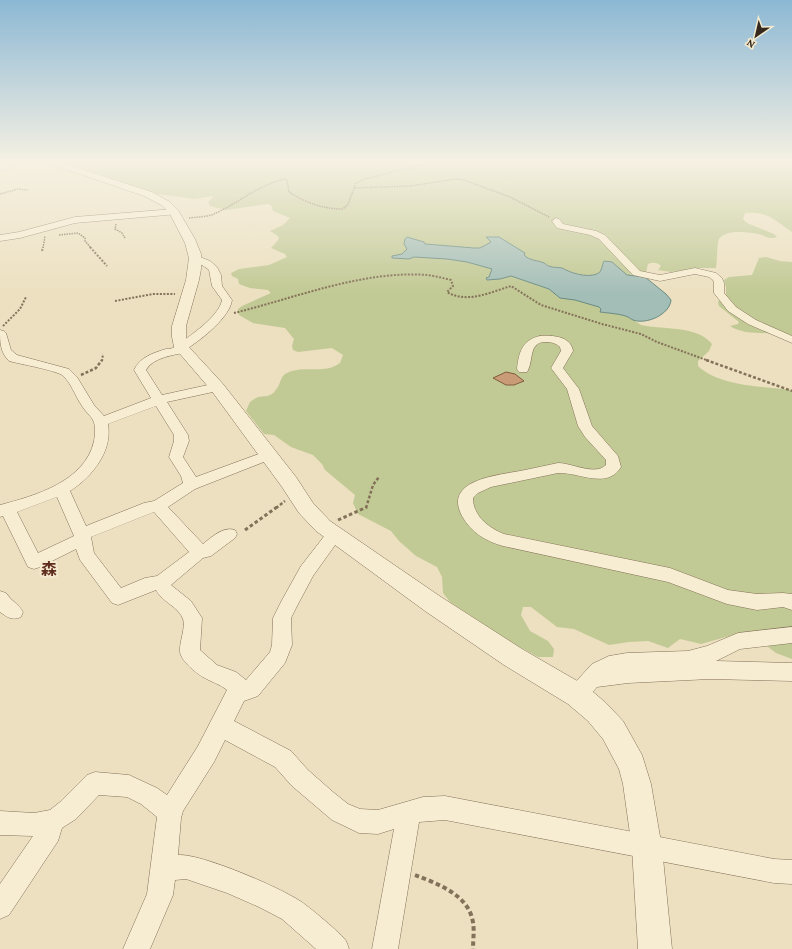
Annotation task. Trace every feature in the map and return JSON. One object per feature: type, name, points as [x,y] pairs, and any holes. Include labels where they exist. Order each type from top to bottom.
[{"type":"street","points":[[169,205],[177,216],[194,251],[195,258],[188,295],[180,325],[180,342],[182,348],[217,387],[290,482],[306,508],[330,531],[433,604],[514,657],[583,687],[597,712],[613,730],[632,765],[638,784],[647,848],[655,949]]},
{"type":"street","points":[[0,238],[20,235],[74,220],[117,216],[177,216]]},
{"type":"street","points":[[556,221],[560,226],[593,233],[602,237],[637,273],[660,278],[695,271],[712,275],[717,278],[719,283],[719,293],[732,309],[752,322],[792,340]]},
{"type":"street","points":[[190,485],[190,478],[177,459],[176,455],[182,438],[141,374],[140,367],[151,359],[182,348],[220,316],[226,306],[227,300],[218,286],[214,269],[207,262],[195,258]]},
{"type":"street","points":[[0,332],[4,350],[8,355],[13,358],[65,372],[72,379],[86,403],[100,422],[101,445],[96,455],[83,473],[61,489],[46,497],[4,510],[34,562],[83,536],[150,507],[158,506],[166,499],[190,485],[269,455]]},
{"type":"street","points":[[523,369],[527,352],[532,342],[536,340],[549,339],[562,342],[566,345],[568,349],[560,359],[557,368],[573,390],[584,426],[613,459],[614,467],[611,471],[600,474],[561,468],[485,484],[472,489],[467,493],[465,503],[477,526],[489,535],[502,540],[670,575],[727,597],[757,602],[783,600],[792,602]]},
{"type":"street","points":[[100,422],[159,400],[217,387]]},
{"type":"street","points":[[61,489],[83,536],[86,555],[118,598],[151,583],[161,583],[197,553],[205,552],[237,532]]},
{"type":"street","points":[[158,506],[197,549],[197,553]]},
{"type":"street","points":[[237,694],[251,689],[278,657],[282,645],[282,618],[330,531]]},
{"type":"street","points":[[136,949],[160,895],[169,818],[184,787],[206,754],[221,726],[237,694],[238,686],[229,679],[210,671],[190,653],[193,618],[185,606],[166,592],[161,583]]},
{"type":"street","points":[[0,598],[3,604],[14,612]]},
{"type":"street","points":[[583,687],[599,670],[609,665],[627,662],[688,660],[710,654],[738,641],[792,635]]},
{"type":"street","points":[[583,687],[612,674],[727,669],[792,672]]},
{"type":"street","points":[[221,726],[282,759],[300,778],[340,812],[360,821],[378,822],[423,809],[445,808],[647,848],[774,871],[792,872]]},
{"type":"street","points":[[0,823],[37,824],[51,821],[64,815],[95,783],[129,786],[149,796],[171,813]]},
{"type":"street","points":[[385,949],[409,813]]},
{"type":"street","points":[[0,906],[50,833],[51,821]]},
{"type":"street","points":[[164,869],[186,867],[268,898],[291,910],[336,949]]},
{"type":"path","points":[[177,216],[215,214],[229,205]]},
{"type":"path","points":[[315,205],[331,209],[343,209],[348,205]]},
{"type":"path","points":[[525,205],[556,221]]},
{"type":"path","points":[[117,216],[115,229],[122,233],[125,238]]},
{"type":"path","points":[[57,235],[78,233],[85,238],[85,241],[107,266]]},
{"type":"path","points":[[39,238],[51,236]]},
{"type":"path","points":[[220,316],[352,283],[394,276],[426,274],[441,276],[451,280],[453,286],[448,293],[460,298],[475,297],[511,286],[540,305],[641,334],[657,342],[792,390]]},
{"type":"path","points":[[114,302],[153,294],[188,295]]},
{"type":"path","points":[[0,328],[20,308],[25,302],[26,297]]},
{"type":"path","points":[[72,379],[99,365],[103,361],[103,354]]},
{"type":"path","points":[[330,531],[339,519],[366,508],[370,502],[370,489],[380,477]]},
{"type":"path","points":[[237,532],[296,493]]},
{"type":"path","points":[[399,870],[442,886],[466,906],[471,915],[473,949]]},
{"type":"green space","points":[[210,205],[259,205],[226,210]]},
{"type":"green space","points":[[271,205],[792,205],[792,232],[770,217],[760,213],[745,213],[743,219],[747,223],[774,234],[777,237],[770,238],[759,234],[744,232],[732,232],[722,236],[718,241],[716,268],[698,268],[671,272],[658,270],[661,266],[656,263],[648,264],[645,277],[666,294],[671,300],[670,306],[663,314],[652,318],[635,321],[641,325],[689,331],[706,338],[712,344],[709,351],[698,361],[698,366],[707,373],[718,378],[742,384],[792,390],[792,659],[776,653],[751,634],[733,635],[701,644],[680,639],[668,648],[648,641],[609,645],[574,629],[557,627],[531,607],[523,607],[521,615],[530,631],[548,641],[554,649],[553,657],[538,657],[507,640],[450,602],[443,593],[442,577],[437,567],[416,556],[399,541],[391,531],[358,514],[353,503],[355,495],[325,470],[322,464],[313,455],[291,447],[274,435],[264,434],[246,411],[250,402],[258,397],[272,394],[283,377],[288,373],[304,369],[328,368],[340,363],[343,355],[332,348],[298,352],[293,350],[292,346],[294,339],[285,328],[253,323],[239,315],[238,309],[242,306],[271,293],[268,290],[250,288],[239,284],[238,279],[232,276],[231,273],[239,269],[269,265],[287,257],[285,254],[271,248],[279,239],[278,236],[270,231],[283,225],[290,218],[273,211]]},
{"type":"green space","points":[[766,257],[780,261],[792,262],[792,338],[779,334],[747,332],[735,329],[730,326],[738,324],[739,322],[719,306],[718,302],[726,295],[724,280],[729,277],[752,275],[759,258]]},
{"type":"water","points":[[407,237],[424,242],[425,244],[480,248],[491,242],[486,237],[499,237],[525,253],[524,255],[529,258],[551,267],[562,268],[570,272],[583,275],[597,274],[601,270],[604,261],[612,262],[627,275],[645,277],[666,294],[671,300],[670,305],[662,314],[651,320],[633,320],[622,315],[600,312],[601,309],[599,307],[575,300],[560,298],[549,289],[511,276],[487,280],[486,278],[489,277],[492,269],[467,262],[414,257],[409,259],[392,258],[392,256],[402,254],[407,249],[404,244]]},
{"type":"building","points":[[506,372],[515,374],[524,381],[514,385],[506,385],[493,378]]},
{"type":"district","name":"森","points":[[49,569]]}]
